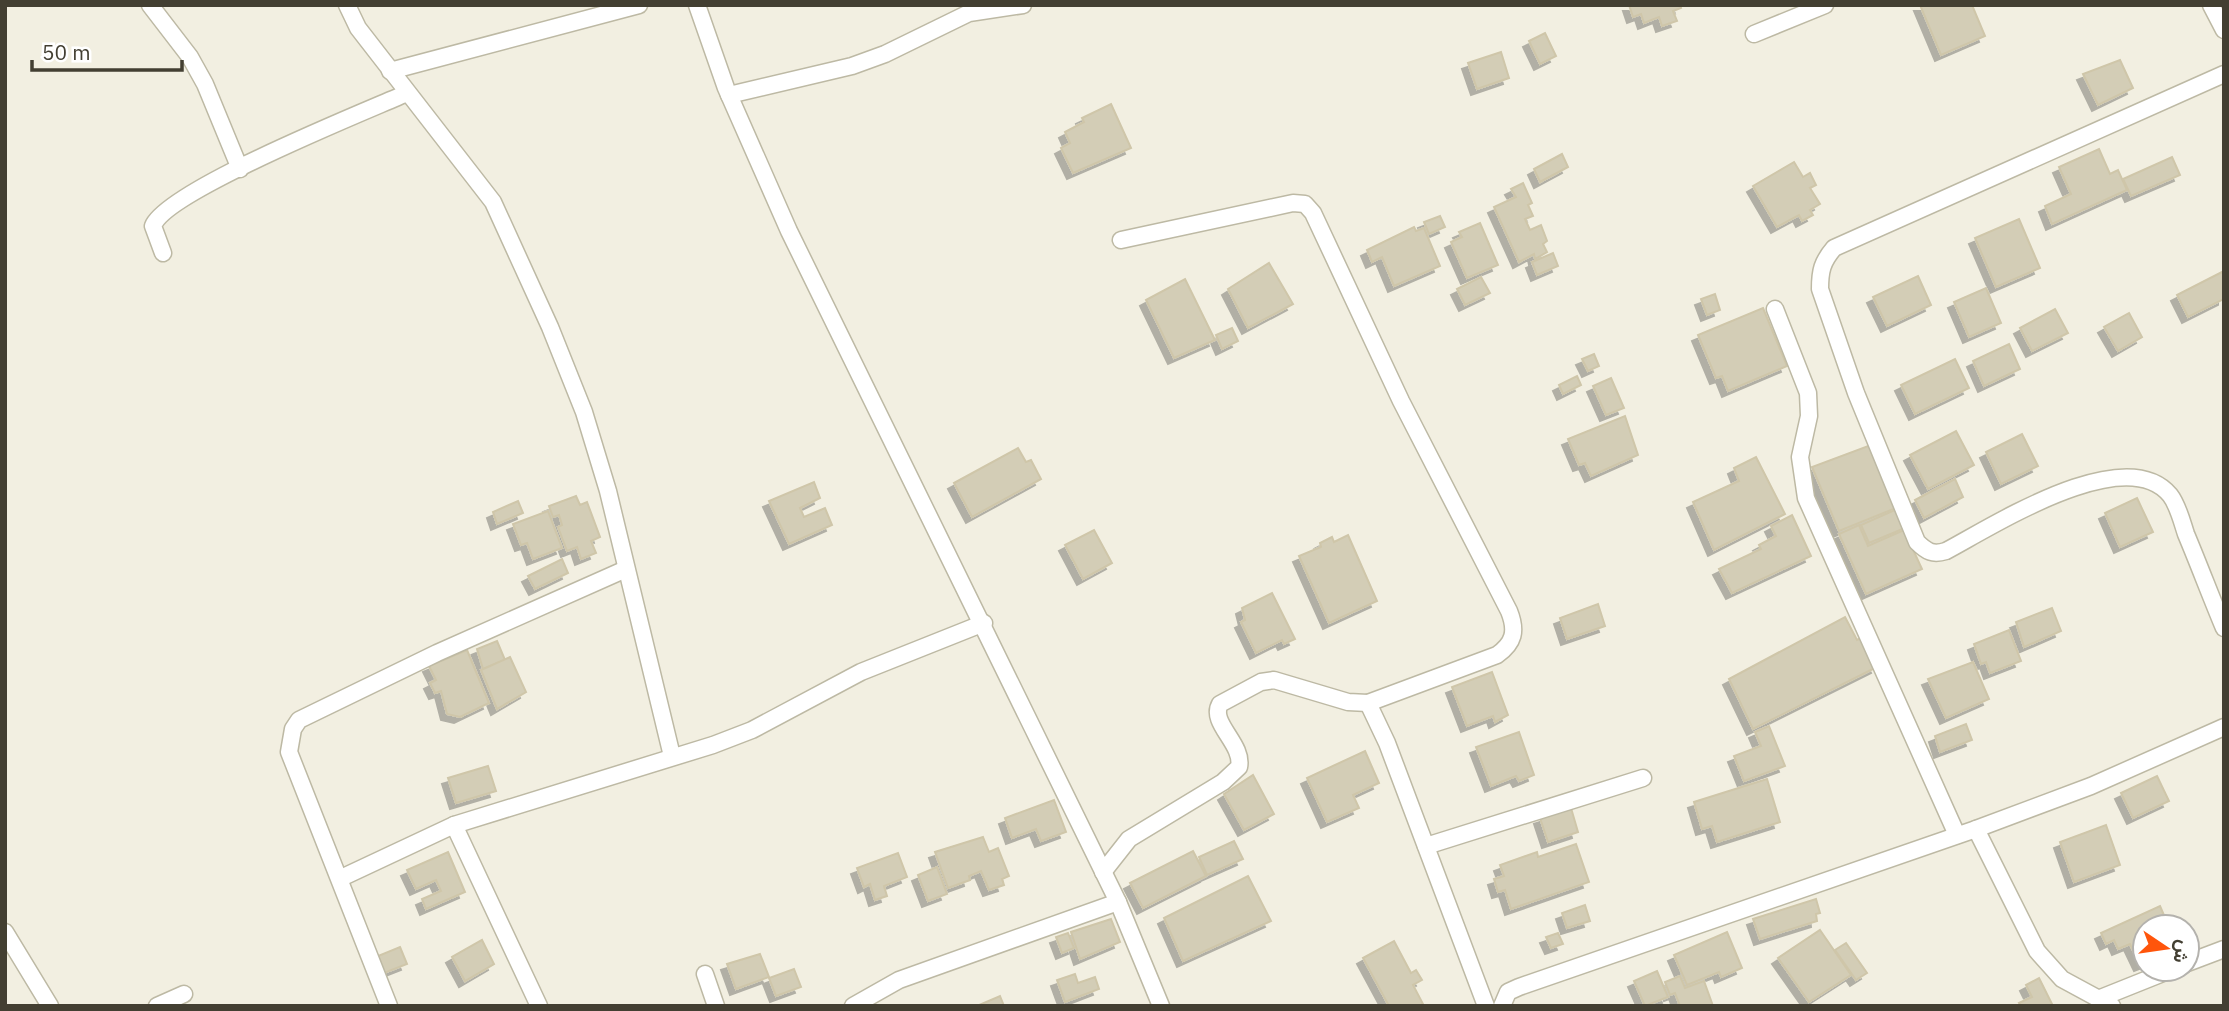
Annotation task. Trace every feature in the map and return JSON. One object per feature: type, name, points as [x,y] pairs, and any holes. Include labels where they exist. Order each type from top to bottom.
[{"type":"street","points":[[150,5],[200,75],[240,169]]},
{"type":"street","points":[[346,5],[358,28],[480,184],[506,225],[584,412],[608,491],[672,756]]},
{"type":"street","points":[[390,71],[639,5]]},
{"type":"street","points":[[697,5],[729,95],[802,257],[984,623],[1118,902],[1161,1006]]},
{"type":"street","points":[[729,95],[852,66],[885,54],[969,13],[991,7],[1023,5]]},
{"type":"street","points":[[1754,34],[1825,5]]},
{"type":"street","points":[[2211,5],[2224,30]]},
{"type":"street","points":[[2224,74],[1834,248],[1824,260],[1820,274],[1820,289],[1856,393],[1917,542],[1924,549],[1937,554],[1947,551],[2032,506],[2101,480],[2136,477],[2153,481],[2172,497],[2224,628]]},
{"type":"street","points":[[163,253],[154,237],[153,226],[156,216],[169,206],[240,169],[407,93]]},
{"type":"street","points":[[1103,872],[1129,839],[1223,782],[1239,767],[1238,750],[1217,712],[1220,704],[1261,682],[1274,680],[1348,702],[1368,703],[1497,655],[1508,647],[1514,638],[1515,625],[1401,401],[1313,213],[1305,204],[1293,203],[1121,240]]},
{"type":"street","points":[[1775,309],[1808,393],[1809,416],[1800,457],[1807,498],[1957,835]]},
{"type":"street","points":[[389,1006],[341,878],[289,752],[293,729],[299,720],[437,653],[626,569]]},
{"type":"street","points":[[341,878],[454,825],[752,730],[862,672],[984,623]]},
{"type":"street","points":[[1368,703],[1381,727],[1486,1006]]},
{"type":"street","points":[[1502,1006],[1508,992],[1519,986],[1976,829],[2091,786],[2224,727]]},
{"type":"street","points":[[1426,846],[1643,778]]},
{"type":"street","points":[[454,825],[539,1006]]},
{"type":"street","points":[[1976,829],[2037,951],[2062,979],[2105,1002],[2144,983]]},
{"type":"street","points":[[853,1006],[899,980],[1118,902]]},
{"type":"street","points":[[5,932],[50,1006]]},
{"type":"street","points":[[2201,958],[2224,949]]},
{"type":"street","points":[[705,974],[716,1006]]},
{"type":"street","points":[[158,1006],[184,994]]},
{"type":"building","points":[[1629,5],[1680,5],[1681,8],[1673,11],[1677,21],[1662,26],[1659,17],[1644,23],[1641,14],[1633,17]]},
{"type":"building","points":[[1920,5],[1972,5],[1985,36],[1941,55]]},
{"type":"building","points":[[1545,33],[1556,56],[1540,64],[1529,41]]},
{"type":"building","points":[[1501,52],[1509,78],[1477,89],[1468,63]]},
{"type":"building","points":[[2120,60],[2133,88],[2098,105],[2083,74]]},
{"type":"building","points":[[1111,104],[1131,148],[1073,173],[1061,148],[1070,143],[1065,132],[1084,122],[1082,118]]},
{"type":"building","points":[[2099,149],[2110,174],[2118,170],[2127,190],[2052,224],[2045,206],[2071,194],[2059,167]]},
{"type":"building","points":[[1562,154],[1568,167],[1540,182],[1534,169]]},
{"type":"building","points":[[2172,157],[2180,175],[2131,196],[2123,179]]},
{"type":"building","points":[[1794,162],[1803,177],[1810,173],[1816,185],[1810,188],[1820,204],[1810,210],[1813,215],[1802,221],[1799,215],[1777,227],[1753,186]]},
{"type":"building","points":[[1523,183],[1532,203],[1528,205],[1533,216],[1525,219],[1530,230],[1541,225],[1547,241],[1543,244],[1547,252],[1535,259],[1534,254],[1519,262],[1494,207],[1516,197],[1511,189]]},
{"type":"building","points":[[1440,216],[1445,227],[1429,234],[1424,222]]},
{"type":"building","points":[[2019,219],[2040,268],[1996,287],[1975,238]]},
{"type":"building","points":[[1480,223],[1498,265],[1467,278],[1451,242],[1462,237],[1459,232]]},
{"type":"building","points":[[1414,227],[1416,231],[1424,228],[1440,266],[1394,286],[1382,257],[1372,262],[1367,250]]},
{"type":"building","points":[[1553,253],[1558,266],[1537,275],[1532,262]]},
{"type":"building","points":[[1269,263],[1293,304],[1248,328],[1228,289]]},
{"type":"building","points":[[2224,271],[2224,299],[2188,317],[2177,295]]},
{"type":"building","points":[[1918,276],[1931,305],[1887,326],[1873,297]]},
{"type":"building","points":[[1481,277],[1490,293],[1465,305],[1457,289]]},
{"type":"building","points":[[1185,279],[1215,340],[1174,358],[1146,300]]},
{"type":"building","points":[[1986,288],[2001,323],[1969,337],[1954,302]]},
{"type":"building","points":[[1715,294],[1720,310],[1707,315],[1701,299]]},
{"type":"building","points":[[1763,308],[1787,366],[1728,391],[1722,376],[1716,378],[1698,335]]},
{"type":"building","points":[[2055,309],[2068,333],[2032,351],[2020,328]]},
{"type":"building","points":[[2129,313],[2142,337],[2118,351],[2104,327]]},
{"type":"building","points":[[1232,328],[1238,341],[1222,349],[1216,335]]},
{"type":"building","points":[[2009,344],[2020,369],[1984,386],[1973,361]]},
{"type":"building","points":[[1594,354],[1599,366],[1588,371],[1582,359]]},
{"type":"building","points":[[1955,359],[1969,388],[1915,414],[1901,385]]},
{"type":"building","points":[[1577,376],[1581,385],[1563,394],[1559,385]]},
{"type":"building","points":[[1611,378],[1624,408],[1606,415],[1593,386]]},
{"type":"building","points":[[1625,416],[1638,455],[1591,476],[1585,463],[1579,465],[1568,439]]},
{"type":"building","points":[[1956,431],[1974,465],[1928,489],[1910,455]]},
{"type":"building","points":[[2022,434],[2038,466],[2001,484],[1986,452]]},
{"type":"building","points":[[1871,445],[1896,508],[1839,531],[1812,467]]},
{"type":"building","points":[[1018,448],[1026,462],[1031,460],[1041,479],[972,517],[954,483]]},
{"type":"building","points":[[1756,457],[1785,514],[1714,550],[1693,502],[1739,481],[1734,468]]},
{"type":"building","points":[[1955,479],[1963,497],[1924,518],[1915,500]]},
{"type":"building","points":[[814,482],[820,498],[800,508],[804,517],[825,508],[832,525],[789,544],[769,501]]},
{"type":"building","points":[[576,496],[580,505],[587,502],[600,537],[591,541],[596,553],[581,559],[577,547],[567,551],[558,527],[562,525],[559,515],[553,517],[549,506]]},
{"type":"building","points":[[2137,498],[2153,532],[2120,547],[2105,513]]},
{"type":"building","points":[[518,501],[523,513],[497,524],[493,512]]},
{"type":"building","points":[[1897,509],[1905,528],[1869,543],[1861,525]]},
{"type":"building","points":[[548,511],[562,548],[533,559],[527,543],[521,545],[513,524]]},
{"type":"building","points":[[1792,515],[1811,556],[1732,593],[1719,569],[1761,549],[1759,545],[1776,536],[1771,526]]},
{"type":"building","points":[[1859,525],[1868,546],[1904,530],[1922,569],[1866,594],[1839,534]]},
{"type":"building","points":[[1094,530],[1112,563],[1083,579],[1065,545]]},
{"type":"building","points":[[1348,535],[1377,601],[1329,623],[1299,556],[1321,547],[1320,543],[1332,537],[1334,542]]},
{"type":"building","points":[[562,559],[568,573],[535,589],[528,576]]},
{"type":"building","points":[[1272,593],[1295,639],[1284,644],[1282,640],[1256,653],[1241,622],[1245,620],[1242,608]]},
{"type":"building","points":[[1598,604],[1605,626],[1567,639],[1560,618]]},
{"type":"building","points":[[2052,608],[2061,631],[2024,647],[2016,622]]},
{"type":"building","points":[[1845,617],[1857,640],[1863,637],[1877,667],[1753,729],[1729,679]]},
{"type":"building","points":[[2009,630],[2021,661],[1990,673],[1986,662],[1981,664],[1974,644]]},
{"type":"building","points":[[497,641],[505,660],[483,669],[477,649]]},
{"type":"building","points":[[467,650],[489,703],[460,717],[447,714],[441,691],[435,693],[430,683],[436,680],[429,666]]},
{"type":"building","points":[[510,657],[526,692],[497,709],[481,670]]},
{"type":"building","points":[[1973,662],[1989,699],[1946,718],[1928,679]]},
{"type":"building","points":[[1492,672],[1508,715],[1495,722],[1493,716],[1467,726],[1452,687]]},
{"type":"building","points":[[1966,724],[1972,740],[1940,752],[1935,736]]},
{"type":"building","points":[[1769,726],[1785,766],[1744,781],[1734,756],[1761,746],[1755,732]]},
{"type":"building","points":[[1519,732],[1534,775],[1519,781],[1516,776],[1491,786],[1476,747]]},
{"type":"building","points":[[1365,751],[1379,783],[1353,795],[1359,808],[1327,822],[1307,778]]},
{"type":"building","points":[[488,766],[496,791],[456,803],[448,778]]},
{"type":"building","points":[[1253,775],[1274,814],[1244,830],[1224,794]]},
{"type":"building","points":[[2157,776],[2169,801],[2133,818],[2121,793]]},
{"type":"building","points":[[1767,779],[1780,822],[1717,842],[1712,826],[1702,829],[1694,802]]},
{"type":"building","points":[[1054,800],[1066,832],[1041,841],[1036,829],[1012,838],[1005,818]]},
{"type":"building","points":[[1571,808],[1578,832],[1548,842],[1540,818]]},
{"type":"building","points":[[2106,825],[2120,865],[2074,882],[2060,842]]},
{"type":"building","points":[[983,837],[989,852],[998,848],[1009,876],[1002,879],[1004,885],[989,890],[981,871],[969,876],[970,880],[948,888],[935,852]]},
{"type":"building","points":[[1234,841],[1243,859],[1207,875],[1199,857]]},
{"type":"building","points":[[1576,844],[1589,882],[1511,909],[1505,890],[1498,892],[1494,879],[1504,876],[1500,865],[1537,852],[1538,857]]},
{"type":"building","points":[[1193,851],[1206,876],[1143,908],[1130,883]]},
{"type":"building","points":[[448,852],[465,892],[426,909],[422,899],[441,891],[436,880],[416,889],[407,870]]},
{"type":"building","points":[[898,853],[907,877],[884,886],[887,896],[875,900],[870,884],[864,887],[857,868]]},
{"type":"building","points":[[937,867],[947,894],[928,901],[918,875]]},
{"type":"building","points":[[1248,876],[1271,921],[1183,961],[1164,918]]},
{"type":"building","points":[[1816,899],[1820,913],[1816,914],[1817,921],[1760,939],[1753,919]]},
{"type":"building","points":[[1585,905],[1590,921],[1567,928],[1562,913]]},
{"type":"building","points":[[2160,906],[2163,913],[2145,913]]},
{"type":"building","points":[[1111,919],[1120,942],[1080,959],[1071,932]]},
{"type":"building","points":[[2131,919],[2131,946],[2130,944],[2118,949],[2114,940],[2106,944],[2101,933]]},
{"type":"building","points":[[1820,930],[1851,975],[1809,1002],[1778,958]]},
{"type":"building","points":[[1727,932],[1742,968],[1721,977],[1719,972],[1687,985],[1674,955]]},
{"type":"building","points":[[1068,933],[1074,948],[1062,953],[1056,937]]},
{"type":"building","points":[[1558,933],[1563,944],[1551,948],[1546,937]]},
{"type":"building","points":[[482,940],[494,964],[465,981],[452,957]]},
{"type":"building","points":[[1394,941],[1411,973],[1416,970],[1422,980],[1413,985],[1423,1004],[1419,1006],[1389,1006],[1363,958]]},
{"type":"building","points":[[1846,943],[1867,973],[1856,980],[1835,950]]},
{"type":"building","points":[[400,947],[407,964],[384,973],[378,956]]},
{"type":"building","points":[[760,954],[769,977],[736,989],[727,964]]},
{"type":"building","points":[[794,969],[801,987],[776,996],[769,978]]},
{"type":"building","points":[[1657,971],[1668,997],[1645,1006],[1634,981]]},
{"type":"building","points":[[1075,974],[1078,983],[1095,977],[1099,989],[1065,1002],[1057,980]]},
{"type":"building","points":[[1680,976],[1685,988],[1704,981],[1713,1006],[1680,1006],[1675,993],[1670,995],[1665,982]]},
{"type":"building","points":[[2039,978],[2053,1006],[2021,1006],[2019,1003],[2032,997],[2026,985]]},
{"type":"building","points":[[1000,996],[1004,1006],[977,1006]]}]
